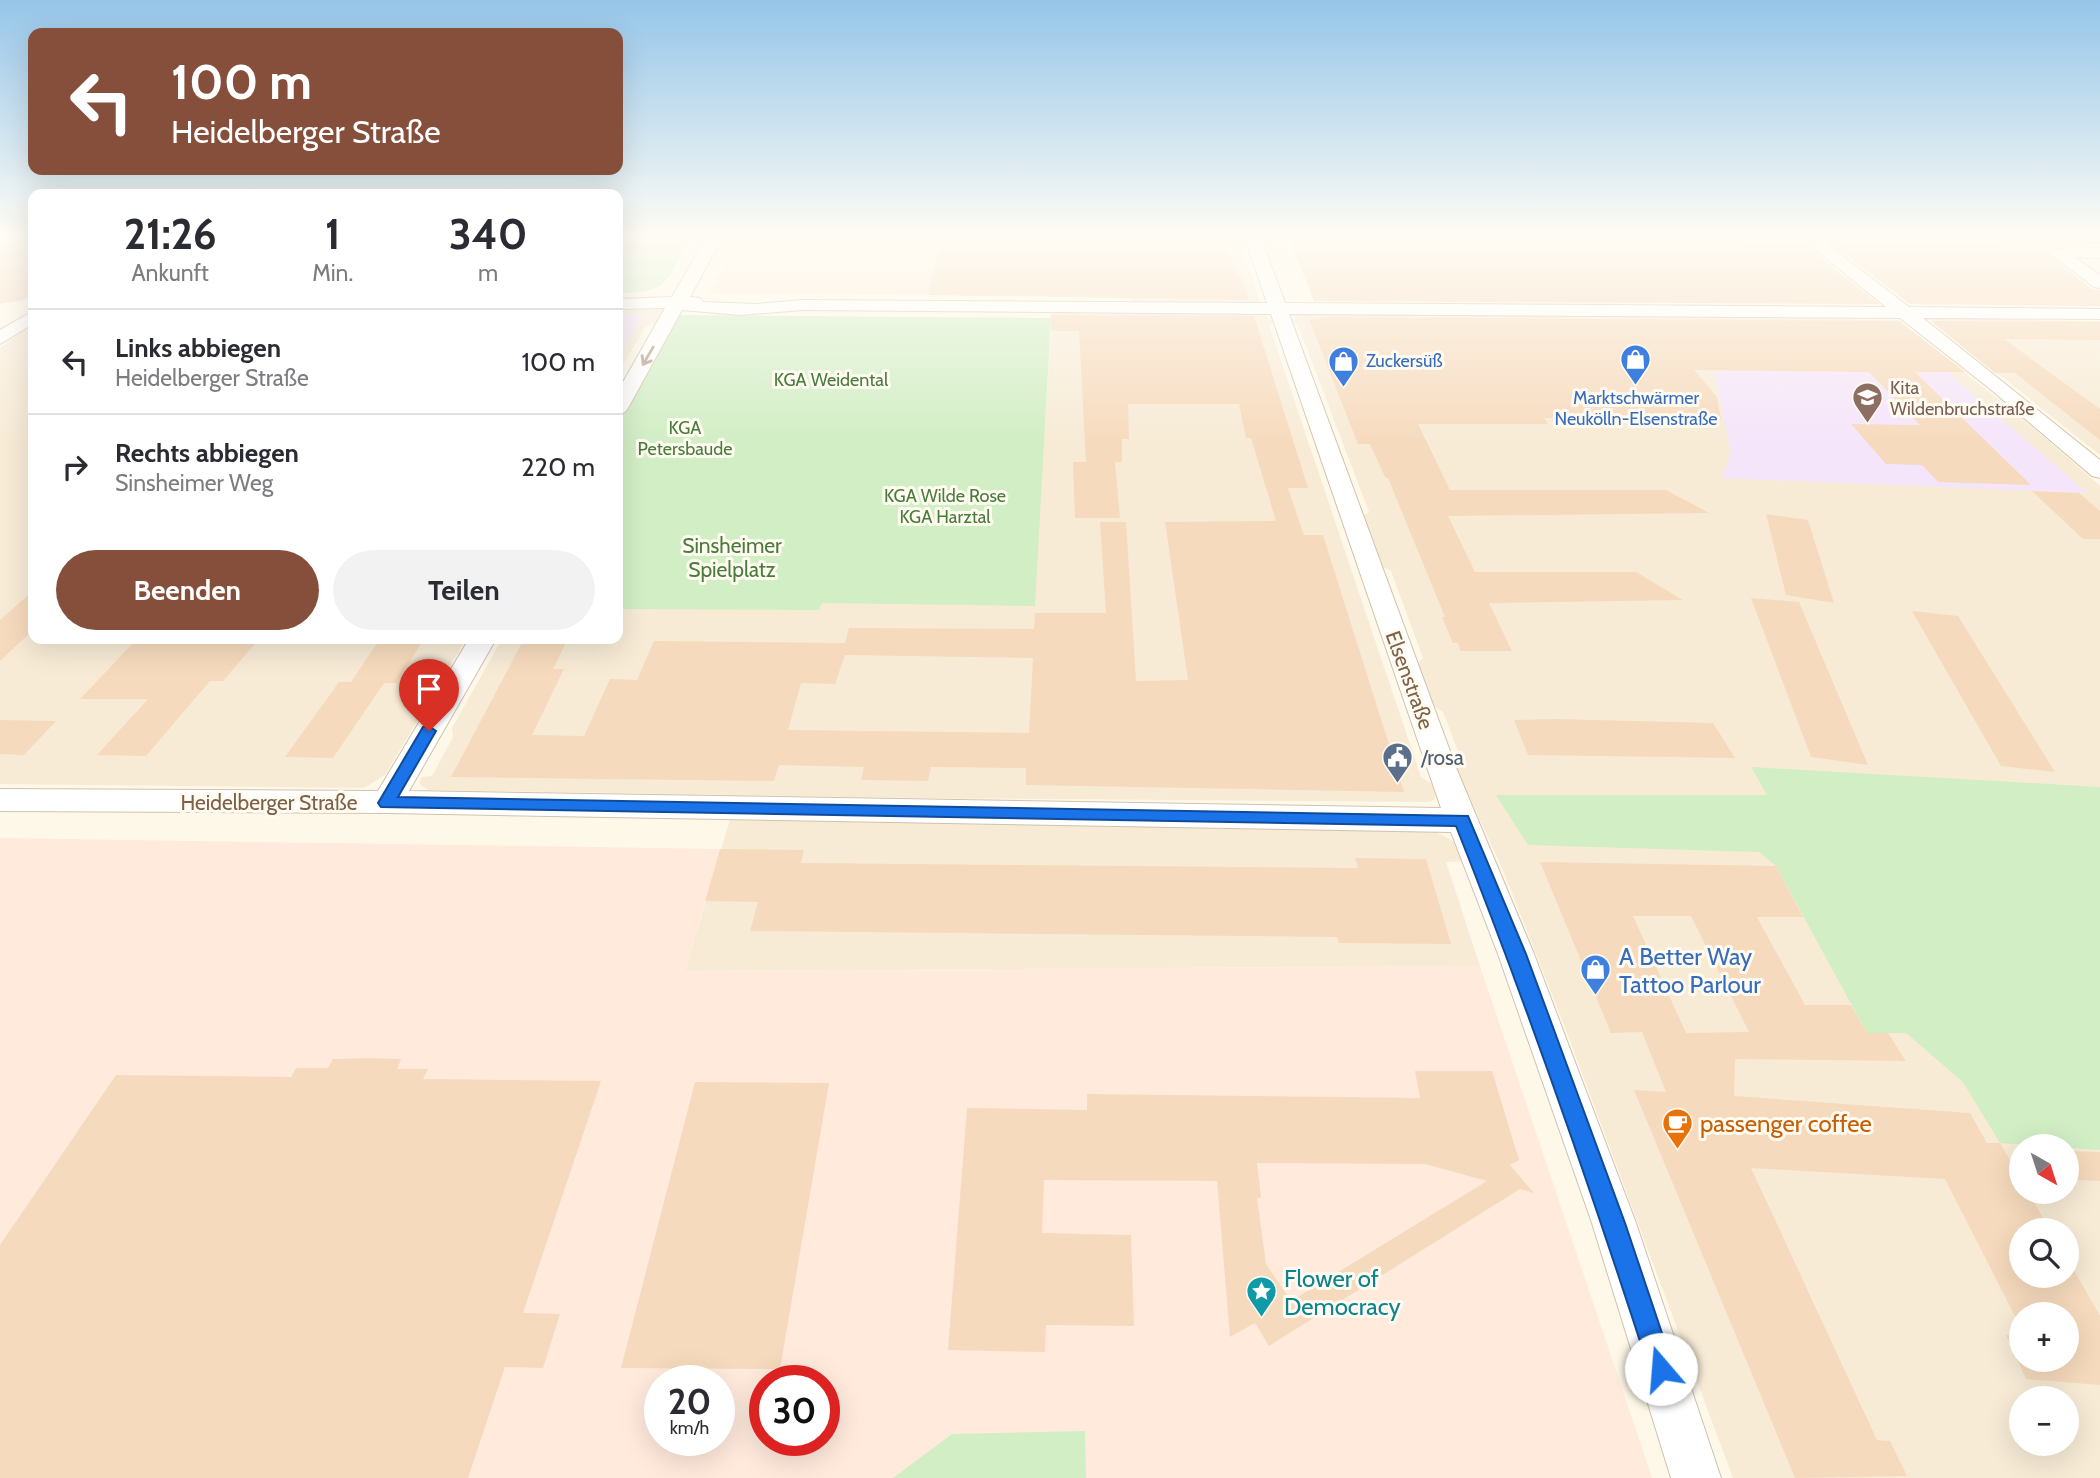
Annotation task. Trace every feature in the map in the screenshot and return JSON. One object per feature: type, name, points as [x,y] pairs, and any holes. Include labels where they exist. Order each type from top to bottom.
[{"type":"street","points":[[623,399],[675,307]]},
{"type":"street","points":[[689,307],[789,307]]},
{"type":"street","points":[[1115,307],[2100,314]]},
{"type":"street","points":[[1898,307],[2100,471]]},
{"type":"street","name":"Elsenstraße","points":[[1277,308],[1462,820],[1517,954],[1614,1223],[1696,1478]]},
{"type":"street","points":[[0,314],[28,309]]},
{"type":"street","points":[[0,338],[28,319]]},
{"type":"street","points":[[387,803],[479,644]]},
{"type":"street","name":"Heidelberger Straße","points":[[0,800],[387,803],[1462,820]]},
{"type":"shaded area","points":[[623,310],[664,310],[662,321],[646,326],[623,365]]},
{"type":"shaded area","points":[[1052,313],[1262,313],[1274,322],[1269,325],[1421,777],[1432,784],[1435,791],[1435,799],[1430,802],[916,798],[428,790],[421,786],[419,782],[422,777],[432,776],[453,737],[452,728],[499,644],[623,644],[623,506],[1034,606]]},
{"type":"shaded area","points":[[1311,313],[1898,320],[2021,417],[2100,486],[2100,1478],[1733,1478],[1563,1022],[1502,868],[1452,759],[1458,751],[1443,712],[1432,705],[1417,664],[1423,658],[1391,571],[1381,566],[1363,517],[1369,512],[1298,325],[1291,322],[1296,316]]},
{"type":"shaded area","points":[[623,314],[644,314],[623,349]]},
{"type":"shaded area","points":[[1932,321],[2100,321],[2100,455]]},
{"type":"shaded area","points":[[28,326],[28,644],[463,644],[385,775],[364,788],[0,784],[0,348]]},
{"type":"shaded area","name":"Kita Wildenbruchstraße","points":[[1714,371],[1947,372],[2087,493],[1722,478],[1731,452]]},
{"type":"shaded area","points":[[730,819],[1435,832],[1453,841],[1469,861],[1446,862],[1480,966],[685,971]]},
{"type":"shaded area","points":[[0,838],[720,849],[685,971],[1480,966],[1652,1478],[0,1478]]},
{"type":"green space","points":[[679,315],[1051,318],[1035,606],[822,603],[819,610],[623,609],[623,412]]},
{"type":"green space","points":[[1751,767],[2100,787],[2100,1150],[2079,1149],[2079,1134],[2009,1134],[2009,1144],[2000,1143],[1963,1082],[1906,1033],[1867,1033],[1776,866],[1759,852],[1528,845],[1496,795],[1767,795]]},
{"type":"green space","points":[[1085,1431],[1086,1478],[893,1478],[952,1434]]},
{"type":"building","points":[[1051,315],[1254,316],[1308,488],[1288,488],[1304,535],[1323,535],[1404,792],[1026,785],[1026,768],[931,767],[928,781],[861,780],[864,767],[779,765],[774,781],[451,777],[521,644],[566,644],[553,669],[564,669],[532,735],[584,736],[610,679],[637,680],[654,641],[845,643],[849,628],[1034,629],[1035,613],[1106,613],[1100,522],[1126,522],[1136,681],[1188,680],[1165,522],[1276,521],[1251,438],[1246,438],[1239,404],[1128,404],[1129,439],[1122,439],[1122,462],[1115,462],[1120,518],[1075,518],[1073,462],[1086,462],[1079,331],[1051,331]],"holes":[[[845,655],[1033,658],[1029,733],[788,730],[801,683],[835,684]]]},
{"type":"building","points":[[1320,317],[1899,321],[1965,372],[1915,372],[2031,485],[1938,482],[1922,465],[1886,464],[1851,424],[1920,425],[1869,372],[1694,370],[1717,397],[1721,420],[1544,418],[1548,424],[1418,424],[1450,490],[1666,490],[1709,513],[1448,516],[1475,572],[1636,572],[1683,600],[1489,603],[1512,651],[1460,651],[1458,643],[1453,643],[1442,617],[1445,617],[1388,478],[1385,477],[1370,444],[1358,444],[1309,319],[1321,320]]},
{"type":"building","points":[[1931,321],[2100,322],[2100,340],[2004,339],[2100,409],[2100,440],[2015,373],[1995,373]]},
{"type":"building","points":[[2032,491],[2079,493],[2100,511],[2100,539],[2083,539]]},
{"type":"building","points":[[1766,514],[1808,520],[1834,603],[1786,595]]},
{"type":"building","points":[[28,595],[28,635],[0,661],[0,620]]},
{"type":"building","points":[[1751,598],[1799,602],[1868,765],[1811,757]]},
{"type":"building","points":[[1912,611],[1958,616],[2055,772],[2001,766]]},
{"type":"building","points":[[132,644],[255,644],[223,681],[210,681],[146,756],[97,755],[148,699],[80,699]]},
{"type":"building","points":[[377,644],[421,644],[396,683],[384,683],[333,758],[285,757],[339,682],[351,682]]},
{"type":"building","points":[[0,720],[56,721],[24,755],[0,754]]},
{"type":"building","points":[[1514,720],[1713,723],[1735,758],[1528,755]]},
{"type":"building","points":[[720,849],[804,850],[801,863],[1358,868],[1355,858],[1426,859],[1451,944],[1339,943],[1337,937],[750,931],[758,902],[705,901]]},
{"type":"building","points":[[1540,862],[1776,866],[1803,917],[1757,917],[1805,1005],[1851,1005],[1867,1033],[1888,1033],[1906,1061],[1735,1059],[1734,1096],[1970,1113],[1987,1143],[2000,1143],[2009,1159],[2009,1204],[2035,1204],[2043,1218],[2009,1218],[2009,1288],[2079,1288],[2079,1279],[2100,1316],[2100,1385],[2026,1379],[2023,1372],[2079,1372],[2079,1302],[2009,1302],[2009,1304],[1945,1179],[1751,1168],[1877,1440],[1890,1441],[1907,1476],[1795,1478],[1634,1090],[1666,1092],[1642,1032],[1611,1033]],"holes":[[[1633,916],[1691,916],[1749,1032],[1686,1033]]]},
{"type":"building","points":[[333,1059],[401,1059],[397,1069],[428,1069],[423,1079],[601,1081],[523,1313],[560,1314],[543,1368],[505,1367],[468,1478],[0,1478],[0,1245],[116,1075],[291,1077],[296,1068],[328,1068]]},
{"type":"building","points":[[1415,1071],[1492,1071],[1519,1160],[1510,1165],[1534,1193],[1520,1189],[1269,1346],[1255,1323],[1230,1337],[1217,1181],[1044,1180],[1042,1233],[1131,1235],[1134,1326],[1046,1325],[1045,1352],[948,1350],[967,1108],[1087,1110],[1087,1094],[1420,1098]],"holes":[[[1257,1163],[1425,1164],[1487,1181],[1291,1301],[1266,1264],[1257,1198],[1261,1198]]]},
{"type":"building","points":[[695,1082],[829,1083],[781,1365],[749,1365],[749,1369],[735,1369],[735,1365],[644,1365],[644,1368],[621,1368]]},
{"type":"building","points":[[2079,1151],[2100,1152],[2100,1181],[2079,1180]]},
{"type":"place","name":"Marktschwärmer Neukölln-Elsenstraße","points":[[1636,387]]},
{"type":"place","name":"Zuckersüß","points":[[1343,388]]},
{"type":"place","name":"Kita Wildenbruchstraße","points":[[1867,425]]},
{"type":"place","name":"/rosa","points":[[1398,784]]},
{"type":"place","name":"A Better Way Tattoo Parlour","points":[[1596,997]]},
{"type":"place","name":"passenger coffee","points":[[1677,1150]]},
{"type":"place","name":"Flower of Democracy","points":[[1261,1319]]},
{"type":"route","points":[[429,731],[387,803],[1462,820],[1517,954],[1614,1223],[1661,1369]]},
{"type":"park label","name":"KGA Weidental","points":[[831,380]]},
{"type":"park label","name":"KGA Petersbaude","points":[[685,438]]},
{"type":"park label","name":"KGA Wilde Rose KGA Harztal","points":[[945,506]]},
{"type":"park label","name":"Sinsheimer Spielplatz","points":[[732,557]]}]
